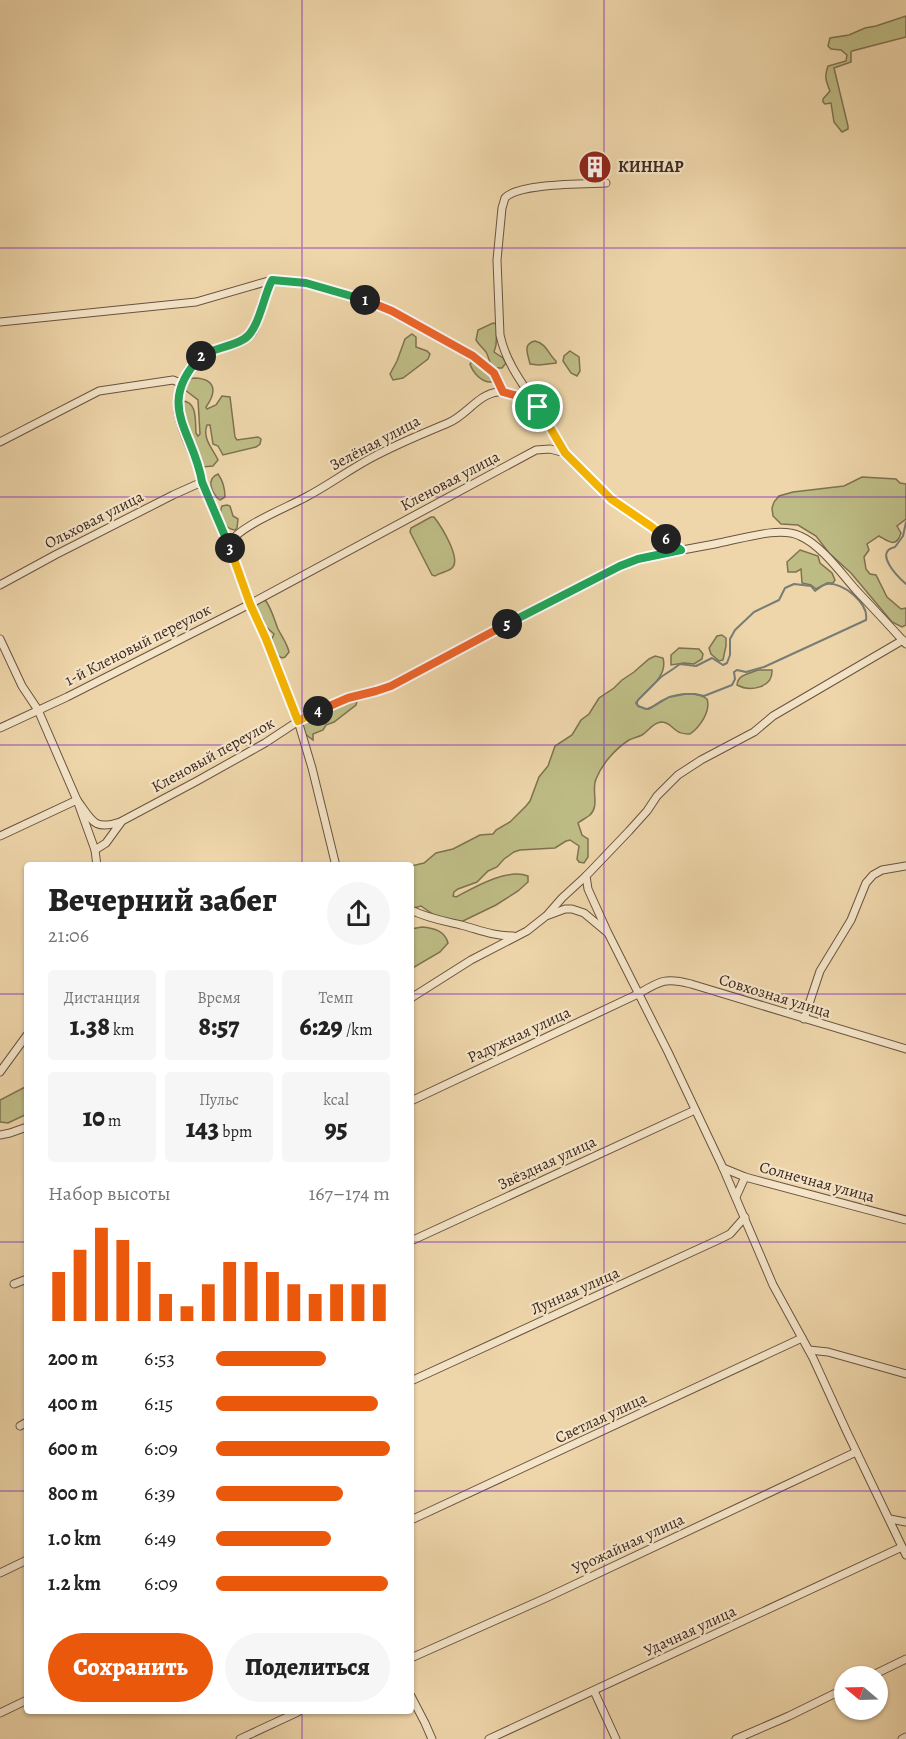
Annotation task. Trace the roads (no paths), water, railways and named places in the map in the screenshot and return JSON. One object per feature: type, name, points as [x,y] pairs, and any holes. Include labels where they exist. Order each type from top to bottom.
[{"type":"street","points":[[606,183],[539,187],[509,193],[504,200],[496,260],[500,335],[506,357],[565,453],[618,505],[652,527],[681,550]]},
{"type":"street","points":[[0,322],[196,302],[272,280],[306,283],[373,302],[392,311],[486,365],[494,373],[503,392],[518,396],[538,407]]},
{"type":"street","points":[[272,280],[252,333],[242,340],[206,352],[192,367],[181,385],[178,414],[201,473],[202,482],[229,544],[250,604],[298,721],[335,862]]},
{"type":"street","points":[[0,442],[81,398],[99,391],[173,380],[181,385]]},
{"type":"street","name":"Зелёная улица","points":[[229,544],[233,537],[243,529],[308,496],[372,457],[453,421],[486,396],[495,392],[503,392]]},
{"type":"street","name":"Кленовая улица","points":[[250,604],[537,450],[550,449],[565,453]]},
{"type":"street","name":"Ольховая улица","points":[[0,585],[202,482]]},
{"type":"street","name":"Кленовый переулок","points":[[95,850],[106,843],[120,822],[265,742],[298,721],[340,701],[391,686],[620,566],[638,559],[762,535],[791,533],[802,537],[823,554],[905,642]]},
{"type":"street","name":"1-й Кленовый переулок","points":[[0,728],[67,697],[250,604]]},
{"type":"street","points":[[0,639],[22,686],[38,710],[77,800],[95,850],[96,862]]},
{"type":"street","points":[[414,996],[471,960],[535,925],[546,916],[629,831],[657,796],[678,776],[701,760],[754,732],[773,716],[905,642]]},
{"type":"street","points":[[77,800],[93,822],[98,825],[105,827],[120,822]]},
{"type":"street","points":[[0,836],[77,800]]},
{"type":"street","points":[[804,1019],[820,971],[851,920],[866,883],[882,870],[906,866]]},
{"type":"street","points":[[586,876],[588,889],[608,933],[723,1168],[773,1285],[809,1350],[906,1555]]},
{"type":"street","points":[[546,916],[565,909],[578,910],[592,918],[608,933]]},
{"type":"street","points":[[414,911],[432,919],[488,934],[516,936]]},
{"type":"street","name":"Совхозная улица","points":[[638,994],[659,983],[676,980],[906,1049]]},
{"type":"street","name":"Радужная улица","points":[[414,1100],[638,994]]},
{"type":"street","points":[[0,1072],[24,1039]]},
{"type":"street","name":"Звёздная улица","points":[[414,1240],[695,1110]]},
{"type":"street","points":[[0,1135],[24,1129]]},
{"type":"street","name":"Солнечная улица","points":[[723,1168],[745,1177],[906,1220]]},
{"type":"street","points":[[736,1197],[745,1177]]},
{"type":"street","name":"Лунная улица","points":[[414,1379],[718,1240],[730,1234],[744,1217]]},
{"type":"street","points":[[14,1284],[24,1280]]},
{"type":"street","name":"Светлая улица","points":[[414,1519],[802,1338]]},
{"type":"street","points":[[809,1350],[828,1352],[906,1374]]},
{"type":"street","name":"Урожайная улица","points":[[414,1657],[548,1597],[856,1452]]},
{"type":"street","points":[[890,1519],[906,1522]]},
{"type":"street","name":"Удачная улица","points":[[489,1739],[902,1547]]},
{"type":"street","points":[[0,1573],[24,1561]]},
{"type":"street","points":[[888,1668],[906,1659]]},
{"type":"street","points":[[594,1691],[615,1739]]},
{"type":"street","points":[[736,1739],[834,1694]]},
{"type":"street","points":[[0,1713],[24,1701]]},
{"type":"street","points":[[414,1702],[432,1739]]},
{"type":"street","points":[[240,1739],[294,1714]]},
{"type":"waterway","points":[[906,522],[903,536],[886,554],[889,565],[906,584]]},
{"type":"waterway","points":[[794,584],[811,586],[815,591],[827,584],[840,586],[859,601],[866,613],[866,620],[764,667],[746,672],[737,670],[734,672],[735,679],[732,685],[704,696],[685,694],[669,697],[649,709],[638,706],[636,703],[638,700],[661,677],[680,664],[696,666],[712,658],[723,665],[727,663],[730,655],[730,639],[735,630],[754,612],[779,600],[785,588],[794,584]]},
{"type":"place","name":"КИННАР","points":[[595,167]]}]
